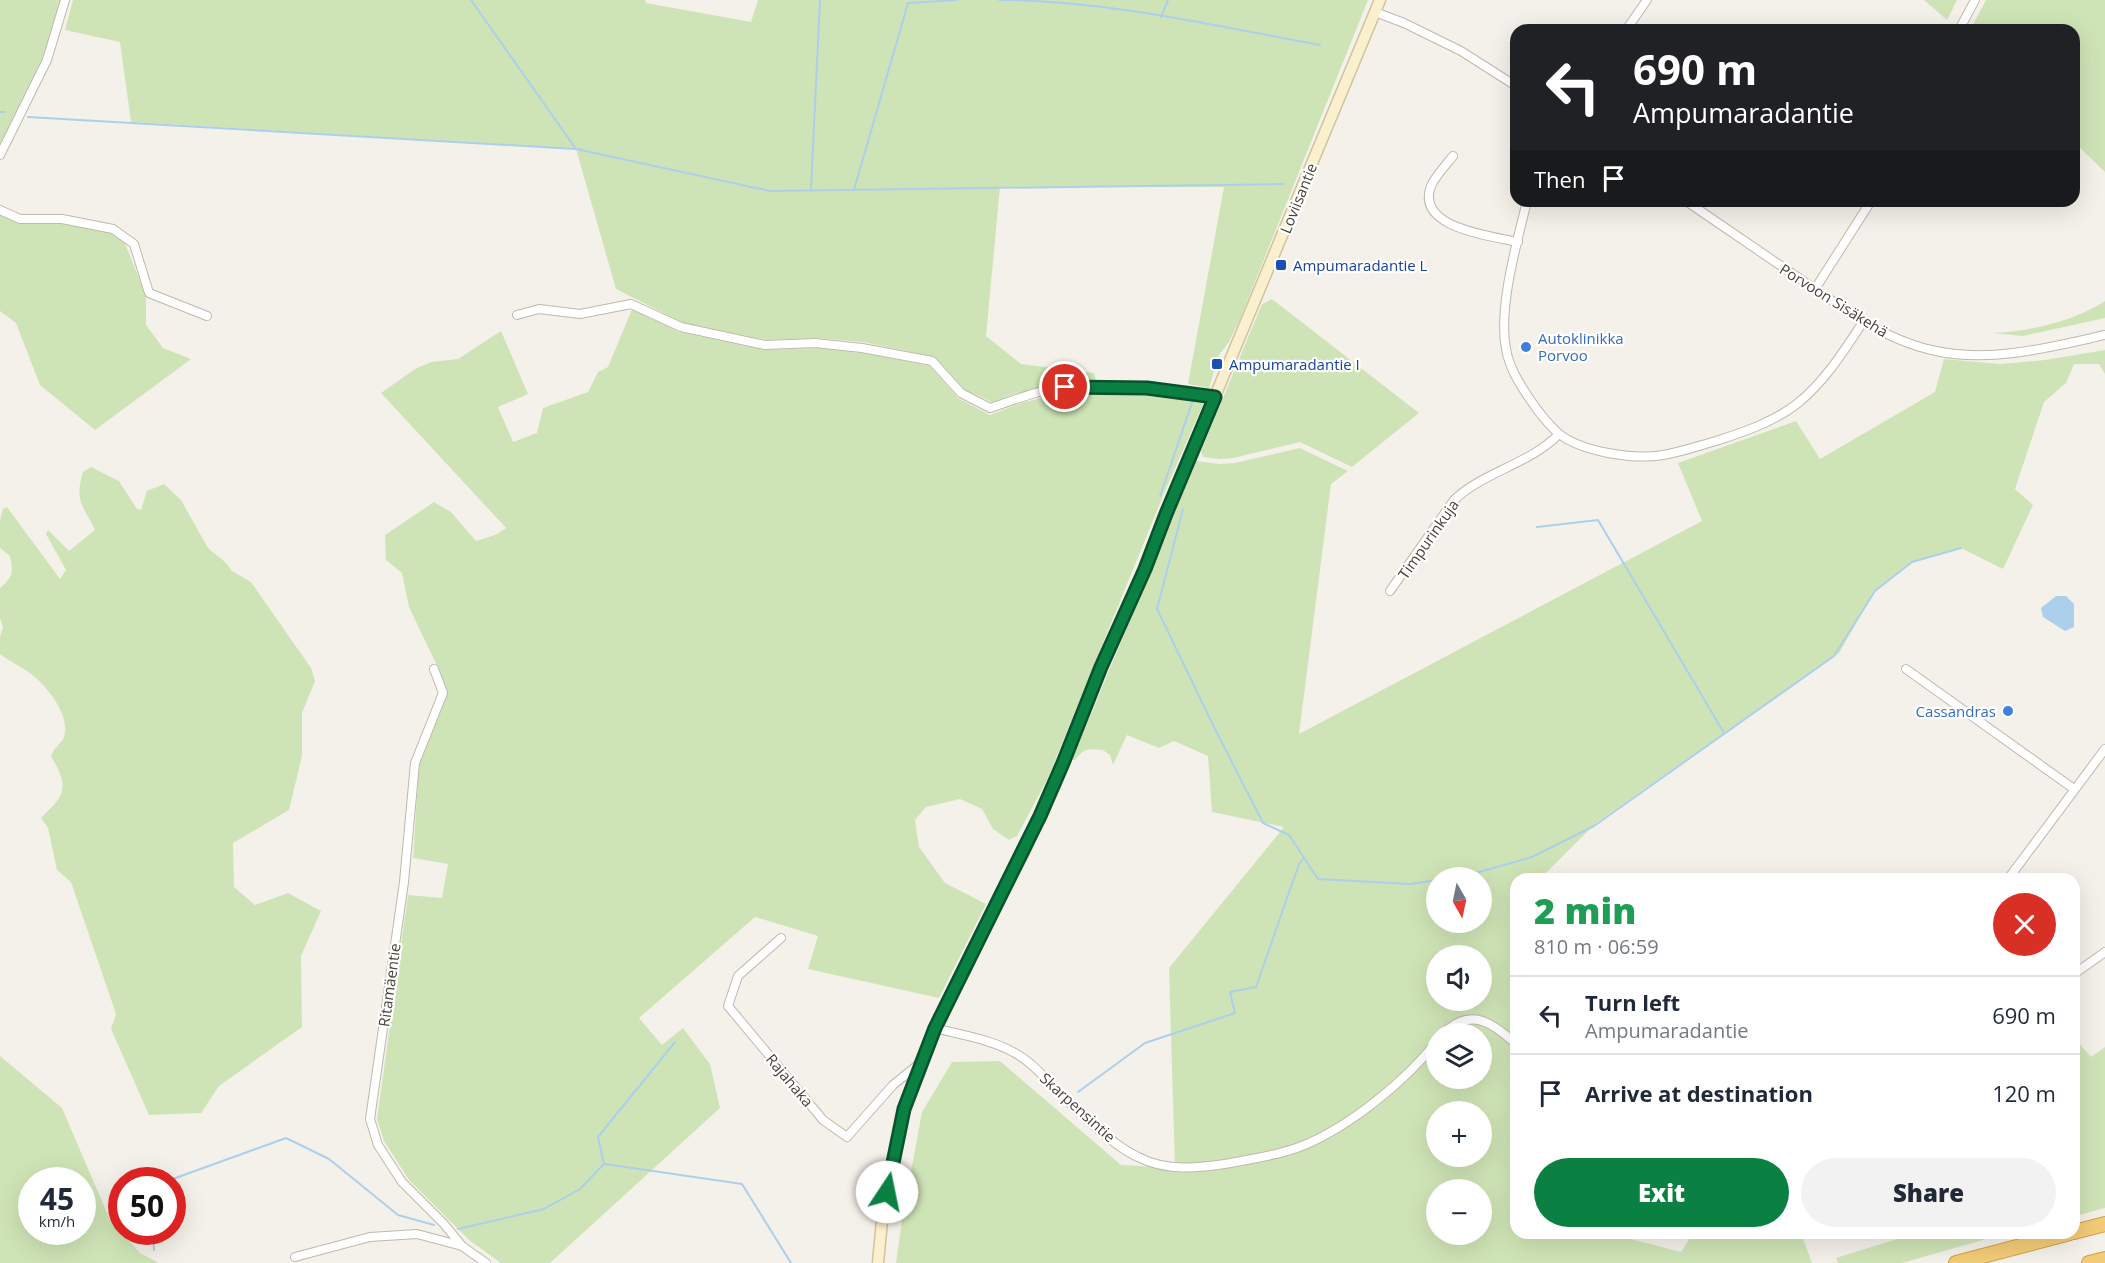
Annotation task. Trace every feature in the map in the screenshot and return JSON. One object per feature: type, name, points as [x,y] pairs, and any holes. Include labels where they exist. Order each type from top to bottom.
[{"type":"highway","points":[[2080,1230],[2105,1224]]},
{"type":"highway","points":[[1956,1263],[2046,1239]]},
{"type":"highway","points":[[2089,1263],[2105,1259]]},
{"type":"main road","name":"Loviisantie","points":[[878,1263],[884,1210],[904,1109],[920,1063],[935,1028],[1024,852],[1059,773],[1101,667],[1145,569],[1380,0]]},
{"type":"street","points":[[0,155],[47,60],[64,0]]},
{"type":"street","points":[[1630,24],[1647,0]]},
{"type":"street","points":[[1962,24],[1975,0]]},
{"type":"street","points":[[1375,12],[1404,23],[1461,51],[1510,82]]},
{"type":"street","points":[[1453,156],[1430,188],[1429,204],[1434,214],[1452,225],[1518,242]]},
{"type":"street","points":[[1526,207],[1505,311],[1506,350],[1519,384],[1535,407],[1559,434],[1588,447],[1606,453],[1643,457],[1662,456],[1684,451],[1763,424],[1783,413],[1810,392],[1833,367],[1863,322]]},
{"type":"street","name":"Porvoon Sisäkehä","points":[[1695,207],[1863,322],[1915,346],[1957,354],[1990,354],[2034,349],[2105,335]]},
{"type":"street","points":[[1815,289],[1867,207]]},
{"type":"street","points":[[0,210],[20,219],[62,219],[113,229],[134,244],[149,292],[207,316]]},
{"type":"street","points":[[517,315],[539,309],[580,314],[632,304],[681,327],[765,345],[815,343],[862,348],[932,361],[961,393],[990,408],[1023,396],[1065,387],[1147,388],[1215,397]]},
{"type":"street","name":"Timpurinkuja","points":[[1390,591],[1454,500],[1473,483],[1535,453],[1559,434]]},
{"type":"street","name":"Ritamäentie","points":[[434,669],[443,693],[415,763],[404,882],[370,1119],[378,1145],[402,1182],[444,1224],[462,1246],[486,1263]]},
{"type":"street","points":[[1906,669],[2074,789]]},
{"type":"street","points":[[2012,873],[2105,749]]},
{"type":"street","name":"Rajahaka","points":[[781,938],[738,976],[728,1006],[823,1120],[847,1137],[893,1085],[920,1063]]},
{"type":"street","points":[[2080,970],[2105,952]]},
{"type":"street","points":[[1456,1023],[1480,1020],[1487,1023]]},
{"type":"street","points":[[1492,1025],[1510,1038]]},
{"type":"street","name":"Skarpensintie","points":[[935,1028],[1013,1052],[1040,1073],[1098,1130],[1137,1157],[1155,1163],[1189,1168],[1207,1167],[1265,1156],[1300,1147],[1323,1136],[1351,1119],[1409,1073],[1426,1054]]},
{"type":"street","points":[[295,1257],[370,1237],[417,1234],[462,1246]]},
{"type":"green space","points":[[0,0],[61,0],[44,58],[0,146]]},
{"type":"green space","points":[[73,0],[645,0],[646,3],[751,22],[758,0],[1368,0],[1240,319],[1229,342],[1219,355],[1209,388],[1188,384],[1224,187],[1000,187],[986,336],[1021,364],[1094,373],[1097,383],[1061,383],[1017,393],[992,402],[965,390],[935,357],[863,342],[815,338],[767,340],[685,324],[616,289],[576,149],[131,122],[120,42],[65,30]]},
{"type":"green space","points":[[1924,0],[1957,0],[1947,20]]},
{"type":"green space","points":[[1986,0],[2105,0],[2105,172],[2080,148],[2080,24],[1973,24]]},
{"type":"green space","points":[[0,213],[112,232],[124,241],[146,296],[146,325],[163,348],[191,359],[95,430],[40,385],[16,323],[0,311]]},
{"type":"green space","points":[[1272,299],[1419,413],[1352,467],[1300,442],[1233,458],[1203,457],[1201,451],[1262,304]]},
{"type":"green space","points":[[2105,301],[2105,318],[2023,336],[1992,333],[2021,330],[2066,320]]},
{"type":"green space","points":[[632,309],[679,332],[765,350],[818,348],[869,354],[930,366],[958,398],[990,415],[1024,402],[1067,393],[1151,395],[1205,400],[1165,491],[1047,780],[1017,836],[1009,840],[993,829],[982,809],[960,799],[926,807],[915,820],[919,847],[945,883],[986,904],[939,998],[808,969],[818,936],[755,917],[639,1018],[662,1045],[683,1028],[710,1064],[720,1108],[550,1263],[501,1263],[469,1240],[409,1180],[384,1141],[377,1119],[408,895],[442,898],[448,864],[413,858],[419,765],[447,695],[440,672],[409,607],[402,573],[386,560],[385,535],[434,502],[451,512],[476,541],[495,535],[506,528],[381,393],[415,369],[431,362],[458,359],[501,331],[528,394],[498,407],[513,442],[537,433],[543,408],[588,392],[598,372],[608,367]]},
{"type":"green space","points":[[2105,350],[2105,374],[2099,364],[2074,364],[2066,383],[2044,402],[2015,489],[2033,505],[2003,569],[1961,548],[1911,562],[1875,591],[1839,653],[1596,823],[1546,873],[1510,873],[1510,1239],[1631,1239],[1681,1252],[1689,1239],[1803,1239],[1812,1263],[896,1263],[922,1112],[952,1062],[1000,1061],[1121,1165],[1175,1168],[1169,968],[1284,827],[1212,812],[1208,756],[1174,741],[1159,748],[1127,735],[1113,765],[1110,755],[1103,750],[1089,749],[1072,760],[1196,461],[1219,464],[1235,463],[1300,448],[1348,471],[1331,484],[1299,734],[1702,521],[1678,463],[1796,421],[1820,459],[1935,392],[1944,359],[2000,364],[2045,360]]},
{"type":"green space","points":[[91,467],[119,481],[137,509],[141,510],[147,491],[164,484],[181,500],[208,548],[232,571],[251,582],[311,668],[315,681],[302,713],[302,756],[289,810],[233,843],[234,887],[255,905],[288,893],[321,911],[301,956],[302,1027],[219,1086],[201,1113],[149,1115],[111,1029],[116,1014],[71,882],[57,870],[48,828],[41,818],[60,797],[62,790],[61,776],[51,756],[64,737],[64,720],[56,702],[44,686],[27,671],[0,654],[0,637],[3,627],[0,618],[0,588],[10,577],[12,570],[10,556],[0,548],[0,520],[3,509],[7,507],[60,579],[66,570],[46,534],[48,530],[69,551],[95,530],[81,503],[79,490],[83,472]]},
{"type":"green space","points":[[2080,1045],[2091,1057],[2105,1047],[2105,1208],[2080,1215]]},
{"type":"green space","points":[[0,1056],[62,1108],[87,1167],[18,1167],[18,1245],[96,1245],[96,1187],[108,1215],[108,1245],[133,1245],[140,1253],[159,1263],[0,1263]]},
{"type":"green space","points":[[1897,1239],[1986,1239],[1902,1263],[1838,1263],[1836,1258]]},
{"type":"water","points":[[2056,596],[2066,596],[2074,604],[2074,627],[2065,631],[2043,617],[2041,608]]},
{"type":"waterway","points":[[471,0],[576,149]]},
{"type":"waterway","points":[[811,189],[820,0]]},
{"type":"waterway","points":[[854,190],[908,3],[957,0]]},
{"type":"waterway","points":[[999,0],[1080,4],[1120,9],[1320,45]]},
{"type":"waterway","points":[[1161,17],[1168,0]]},
{"type":"waterway","points":[[0,112],[5,112]]},
{"type":"waterway","points":[[28,117],[576,149],[770,191],[1284,184]]},
{"type":"waterway","points":[[1160,496],[1194,397]]},
{"type":"waterway","points":[[1183,509],[1157,609],[1263,823],[1289,835],[1318,879],[1410,884],[1426,882]]},
{"type":"waterway","points":[[1537,527],[1598,520],[1724,733]]},
{"type":"waterway","points":[[1492,868],[1532,857],[1594,826],[1834,656],[1875,591],[1912,562],[1961,548]]},
{"type":"waterway","points":[[1078,1092],[1145,1043],[1235,1013],[1230,992],[1256,987],[1299,864],[1303,859]]},
{"type":"waterway","points":[[458,1229],[544,1209],[580,1189],[604,1164],[598,1137],[675,1042]]},
{"type":"waterway","points":[[186,1174],[286,1138],[329,1159],[398,1215],[434,1225]]},
{"type":"waterway","points":[[605,1164],[742,1184],[791,1263]]},
{"type":"waterway","points":[[154,1245],[154,1250]]},
{"type":"place","name":"Ampumaradantie L","points":[[1281,265]]},
{"type":"place","name":"Autoklinikka Porvoo","points":[[1526,347]]},
{"type":"place","name":"Ampumaradantie I","points":[[1217,364]]},
{"type":"place","name":"Cassandras","points":[[2008,711]]},
{"type":"route","points":[[887,1192],[904,1109],[920,1063],[971,953],[984,932],[1040,816],[1215,397],[1147,388],[1065,387]]}]
